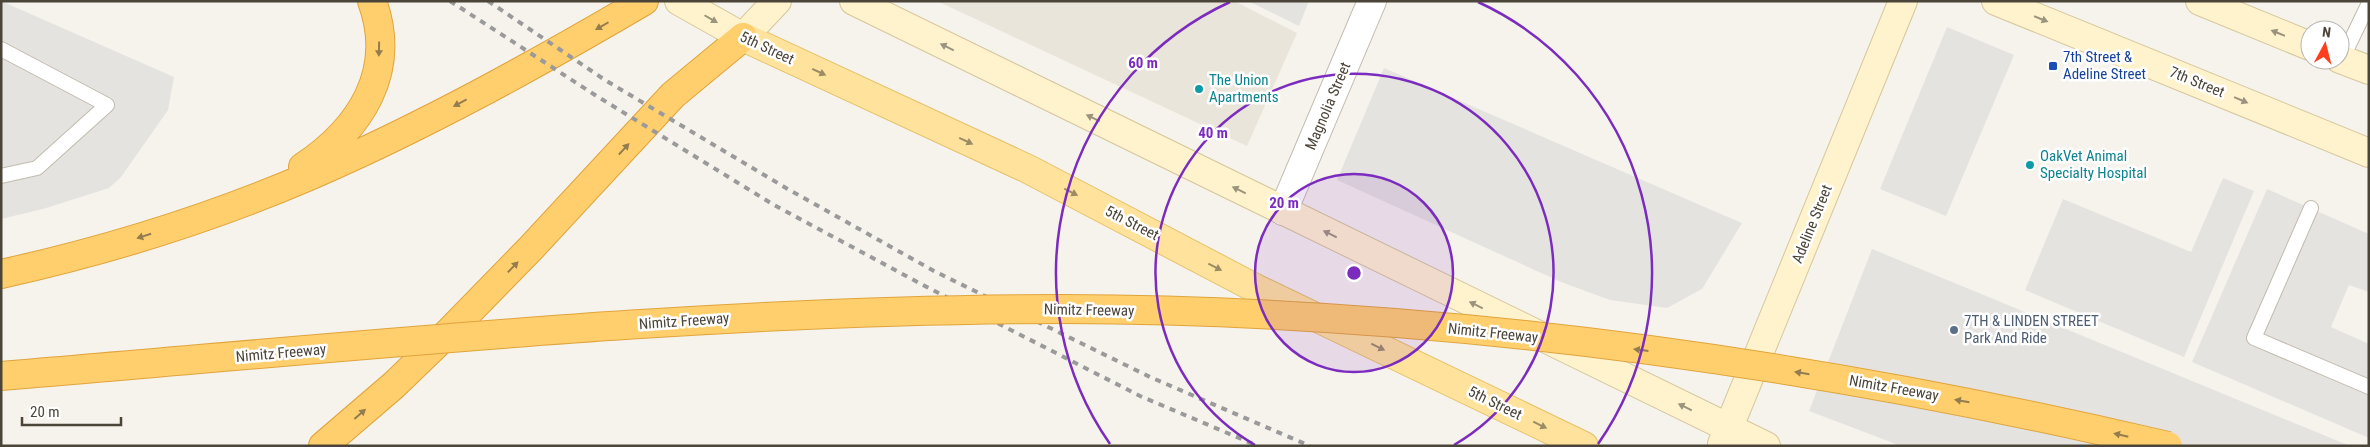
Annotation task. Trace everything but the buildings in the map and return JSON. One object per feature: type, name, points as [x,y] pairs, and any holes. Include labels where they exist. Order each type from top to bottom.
[{"type":"highway","points":[[237,204],[313,161],[343,134],[362,112],[377,74],[379,55],[379,33],[372,1]]},
{"type":"highway","points":[[1,274],[102,249],[237,204],[304,178],[386,142],[577,41],[644,1]]},
{"type":"highway","points":[[323,446],[450,332],[532,248],[673,95],[743,37]]},
{"type":"highway","name":"Nimitz Freeway","points":[[1,376],[765,316],[993,310],[1142,311],[1281,316],[1403,325],[1530,336],[1674,354],[1845,380],[1988,405],[2168,446]]},
{"type":"main road","name":"5th Street","points":[[679,1],[743,37],[1028,169],[1255,288],[1584,446]]},
{"type":"main road","points":[[743,37],[777,1]]},
{"type":"main road","points":[[854,1],[1283,211],[1725,437],[1766,446]]},
{"type":"main road","name":"Adeline Street","points":[[1725,437],[1903,1]]},
{"type":"main road","name":"7th Street","points":[[1996,1],[2369,153]]},
{"type":"main road","points":[[2200,1],[2300,42]]},
{"type":"main road","points":[[2350,63],[2369,70]]},
{"type":"street","name":"Magnolia Street","points":[[1283,211],[1372,1]]},
{"type":"lane","points":[[2350,41],[2369,3]]},
{"type":"lane","points":[[1,49],[107,104],[37,168],[1,176]]},
{"type":"lane","points":[[2311,208],[2254,338],[2369,388]]},
{"type":"shaded area","points":[[1,1],[174,77],[168,110],[121,177],[109,188],[43,209],[1,219]]},
{"type":"shaded area","name":"The Union Apartments","points":[[937,1],[1234,1],[1297,33],[1247,146]]},
{"type":"shaded area","points":[[1248,1],[1309,1],[1299,26]]},
{"type":"shaded area","points":[[1947,27],[2014,55],[1946,216],[1880,189]]},
{"type":"shaded area","points":[[1384,68],[1742,223],[1702,289],[1667,308],[1610,300],[1561,282],[1337,180]]},
{"type":"shaded area","points":[[2223,178],[2254,191],[2184,357],[2025,290],[2063,199],[2191,252]]},
{"type":"shaded area","points":[[2267,189],[2369,234],[2369,292],[2349,285],[2331,327],[2369,344],[2369,438],[2192,362]]},
{"type":"shaded area","name":"7TH & LINDEN STREET Park And Ride","points":[[1872,249],[2350,446],[1901,446],[1809,411]]},
{"type":"railway","points":[[450,1],[595,95],[774,205],[923,285],[1140,396],[1258,446]]},
{"type":"railway","points":[[488,1],[605,80],[786,188],[934,271],[1150,377],[1310,446]]},
{"type":"place","name":"7th Street & Adeline Street","points":[[2053,66]]},
{"type":"place","name":"The Union Apartments","points":[[1199,89]]},
{"type":"place","name":"OakVet Animal Specialty Hospital","points":[[2030,165]]},
{"type":"place","name":"7TH & LINDEN STREET Park And Ride","points":[[1954,330]]}]
